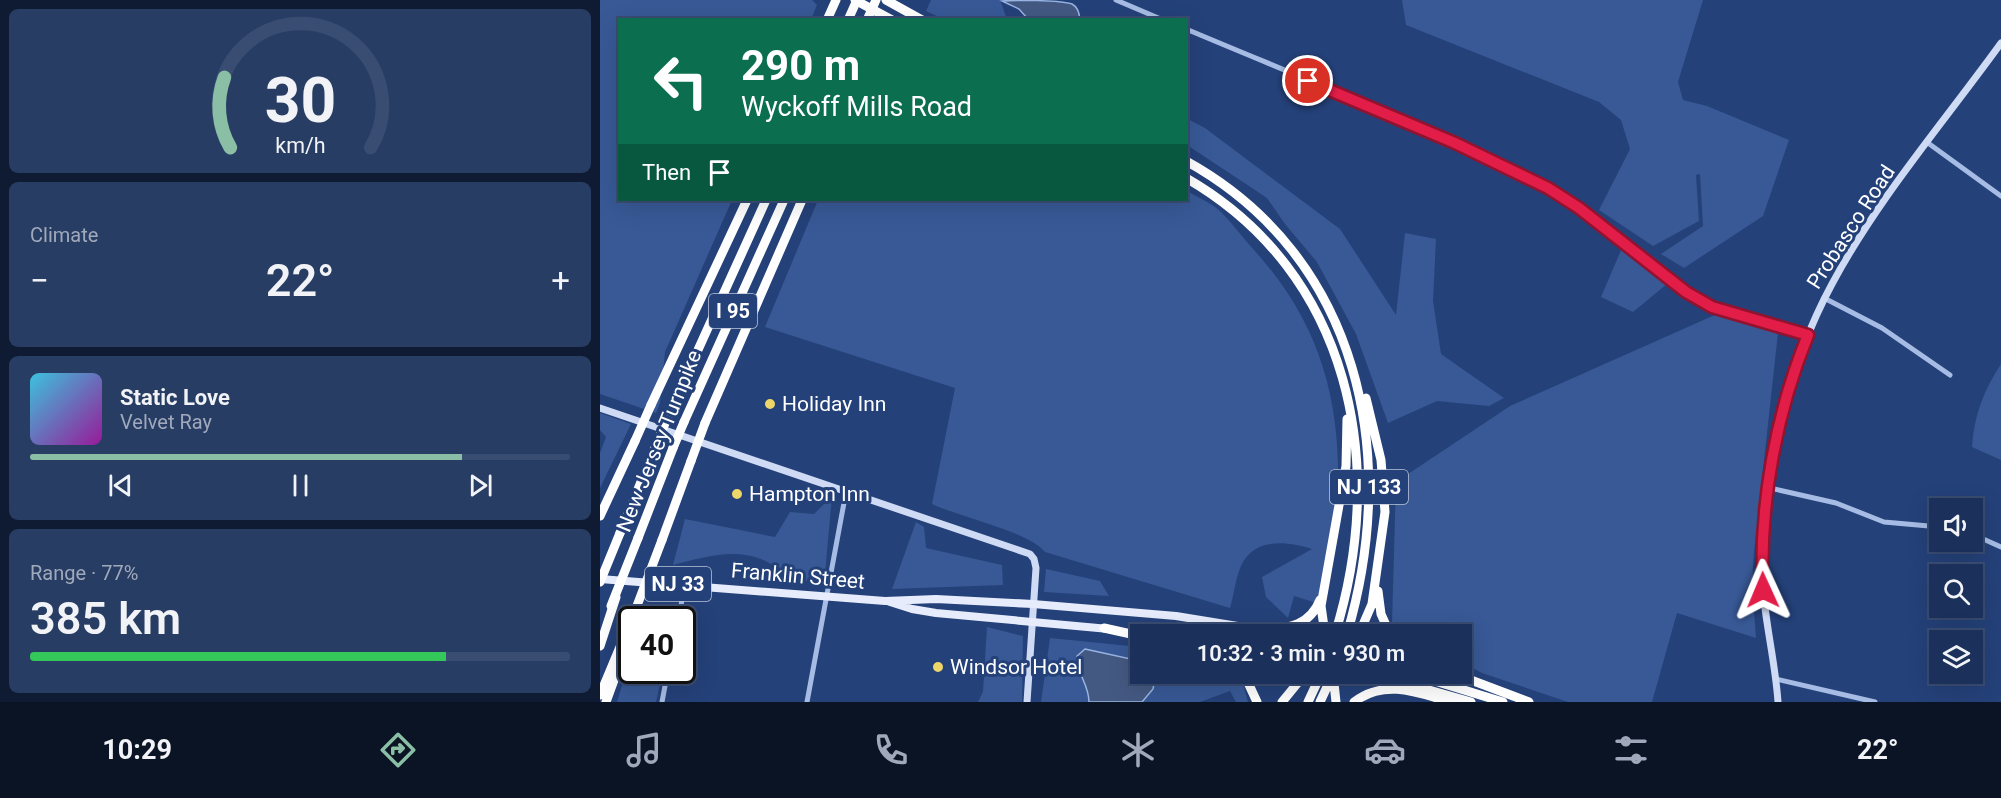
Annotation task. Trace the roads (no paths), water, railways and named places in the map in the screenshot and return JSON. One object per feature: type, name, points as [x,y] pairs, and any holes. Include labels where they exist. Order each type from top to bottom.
[{"type":"highway","points":[[828,18],[836,0]]},
{"type":"highway","points":[[850,18],[856,0],[888,18]]},
{"type":"highway","points":[[868,18],[876,0]]},
{"type":"highway","points":[[886,0],[918,18]]},
{"type":"highway","points":[[885,18],[893,0]]},
{"type":"highway","name":"NJ 133","points":[[1188,162],[1242,198],[1287,243],[1318,287],[1346,346],[1362,408],[1369,481],[1365,549],[1349,624]]},
{"type":"highway","name":"NJ 133","points":[[1188,179],[1238,214],[1279,255],[1309,299],[1337,357],[1352,414],[1358,477],[1354,552],[1338,624]]},
{"type":"highway","name":"New Jersey Turnpike","points":[[600,516],[747,201]]},
{"type":"highway","name":"New Jersey Turnpike","points":[[600,580],[668,416],[766,201]]},
{"type":"highway","name":"New Jersey Turnpike","points":[[600,632],[613,607],[684,422],[784,201]]},
{"type":"highway","name":"New Jersey Turnpike","points":[[637,606],[705,423],[802,201]]},
{"type":"highway","points":[[1346,346],[1360,374],[1381,460],[1384,503],[1378,602],[1385,624]]},
{"type":"highway","points":[[1299,624],[1317,609],[1323,592],[1339,514],[1348,450],[1347,417],[1337,357]]},
{"type":"highway","points":[[1364,624],[1371,610],[1381,548]]},
{"type":"highway","points":[[1323,592],[1324,624]]},
{"type":"highway","points":[[600,646],[613,607]]},
{"type":"highway","points":[[1104,628],[1130,634]]},
{"type":"highway","name":"New Jersey Turnpike","points":[[600,695],[618,653]]},
{"type":"highway","points":[[606,702],[618,669]]},
{"type":"highway","points":[[1472,681],[1529,702]]},
{"type":"highway","points":[[1249,684],[1257,702]]},
{"type":"highway","points":[[1282,702],[1297,684]]},
{"type":"highway","points":[[1308,702],[1316,684]]},
{"type":"highway","points":[[1322,699],[1329,684]]},
{"type":"highway","points":[[1334,684],[1336,702]]},
{"type":"highway","points":[[1408,684],[1471,702]]},
{"type":"highway","points":[[1444,684],[1503,702]]},
{"type":"highway","points":[[1354,702],[1373,691],[1394,688],[1450,702]]},
{"type":"main road","name":"Franklin Street","points":[[600,580],[885,601]]},
{"type":"main road","name":"NJ 33","points":[[885,601],[936,599],[1033,604],[1165,615],[1225,624]]},
{"type":"main road","name":"NJ 33","points":[[885,601],[920,611],[1130,631]]},
{"type":"main road","points":[[1472,683],[1486,687]]},
{"type":"street","points":[[1116,0],[1158,18]]},
{"type":"street","points":[[1188,30],[1407,122],[1548,188],[1579,208],[1686,292],[1712,307],[1808,335]]},
{"type":"street","name":"Probasco Road","points":[[1778,702],[1762,570],[1770,488],[1787,398],[1808,335],[1824,298],[1866,228],[2001,43]]},
{"type":"street","points":[[1928,143],[2001,195]]},
{"type":"street","points":[[1824,298],[1882,328],[1950,375]]},
{"type":"street","points":[[600,408],[1030,554],[1035,562],[1027,702]]},
{"type":"street","points":[[1770,488],[1836,503],[1884,522],[1929,526]]},
{"type":"street","points":[[807,702],[829,596],[846,492]]},
{"type":"street","points":[[1983,539],[2001,547]]},
{"type":"street","points":[[681,606],[685,585]]},
{"type":"street","points":[[1776,680],[1875,702]]},
{"type":"street","points":[[662,702],[665,684]]},
{"type":"place","name":"Holiday Inn","points":[[770,404]]},
{"type":"place","name":"Hampton Inn","points":[[737,494]]},
{"type":"place","name":"Windsor Hotel","points":[[938,667]]}]
